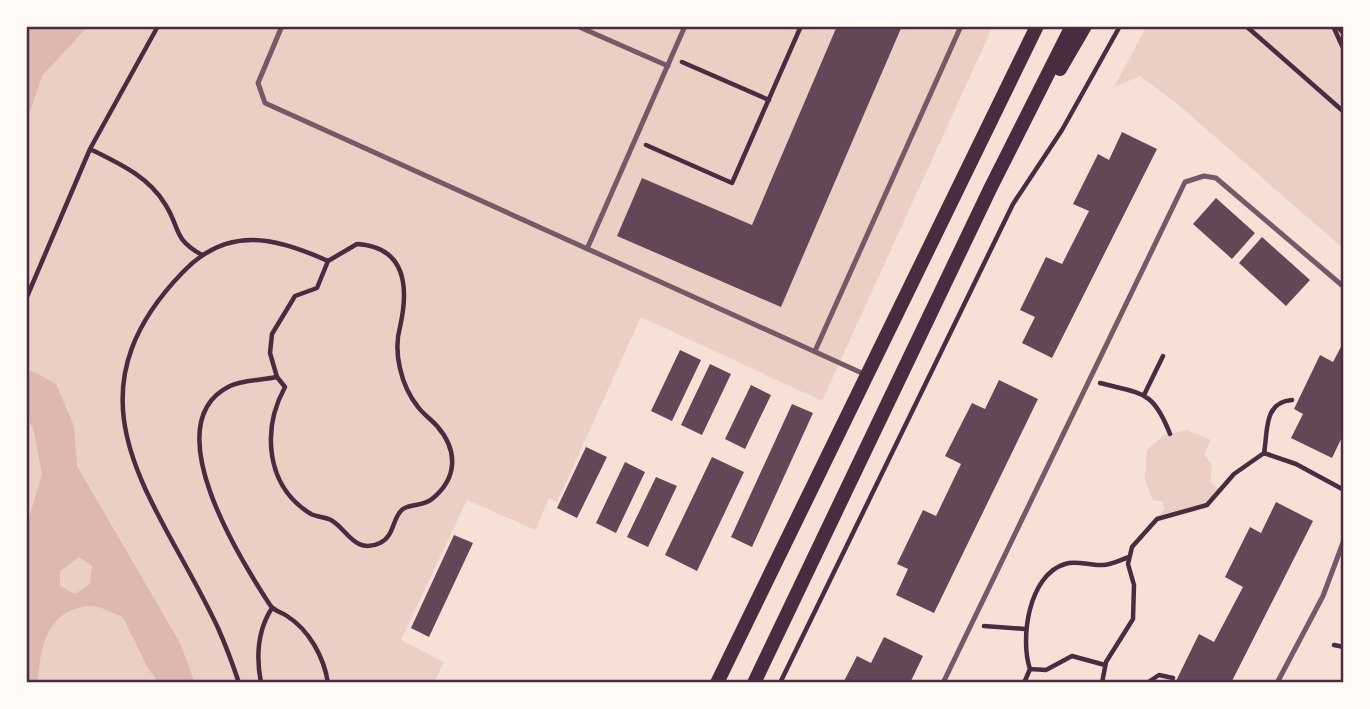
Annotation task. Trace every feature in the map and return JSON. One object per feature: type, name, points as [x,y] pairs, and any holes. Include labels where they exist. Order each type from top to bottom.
[{"type":"main road","points":[[717,683],[1037,26]]},
{"type":"main road","points":[[754,683],[957,258],[1072,26]]},
{"type":"main road","points":[[957,258],[1085,26]]},
{"type":"lane","points":[[282,26],[258,83],[265,103],[867,375]]},
{"type":"lane","points":[[577,26],[668,66]]},
{"type":"lane","points":[[587,249],[685,26]]},
{"type":"lane","points":[[815,351],[961,26]]},
{"type":"lane","points":[[943,683],[1179,191],[1192,177],[1216,178],[1230,187],[1344,287]]},
{"type":"lane","points":[[1277,683],[1323,596],[1344,540]]},
{"type":"path","points":[[26,299],[90,149],[158,26]]},
{"type":"path","points":[[635,140],[732,183],[801,26]]},
{"type":"path","points":[[780,683],[1013,204],[1062,130],[1120,26]]},
{"type":"path","points":[[1249,26],[1344,112]]},
{"type":"path","points":[[1335,26],[1344,34]]},
{"type":"path","points":[[1335,26],[1344,50]]},
{"type":"path","points":[[672,57],[769,100]]},
{"type":"path","points":[[90,149],[125,167],[151,185],[166,205],[185,245],[203,256]]},
{"type":"path","points":[[239,683],[218,628],[160,521],[129,454],[123,408],[125,376],[144,320],[164,292],[193,261],[225,245],[252,237],[290,244],[328,261]]},
{"type":"path","points":[[357,244],[375,245],[390,254],[401,272],[406,297],[396,340],[398,359],[409,393],[450,445],[454,461],[447,485],[421,506],[407,506],[398,512],[393,530],[381,543],[365,546],[347,538],[331,520],[313,515],[301,506],[284,486],[270,455],[274,407],[285,387],[277,377],[270,353],[272,334],[295,296],[317,288],[328,261],[357,244]]},
{"type":"path","points":[[1144,395],[1163,356]]},
{"type":"path","points":[[277,377],[230,386],[203,414],[197,436],[199,461],[229,533],[272,608],[289,617],[307,634],[317,648],[328,683]]},
{"type":"path","points":[[1088,380],[1144,395],[1160,409],[1170,434]]},
{"type":"path","points":[[1102,683],[1105,665],[1133,619],[1134,585],[1128,564],[1132,547],[1157,519],[1207,505],[1234,474],[1264,453],[1269,415],[1275,406],[1293,400]]},
{"type":"path","points":[[1264,453],[1296,464],[1344,490]]},
{"type":"path","points":[[1024,683],[1030,669],[1024,653],[1025,629],[1040,587],[1058,567],[1077,563],[1105,565],[1129,557]]},
{"type":"path","points":[[261,683],[258,666],[260,636],[272,608]]},
{"type":"path","points":[[973,621],[989,628],[1025,629]]},
{"type":"path","points":[[1334,645],[1344,648]]},
{"type":"path","points":[[1030,669],[1046,670],[1072,656],[1105,665]]},
{"type":"path","points":[[1147,683],[1159,675],[1173,678]]},
{"type":"shaded area","points":[[26,26],[993,26],[822,401],[641,317],[557,502],[549,498],[535,530],[467,500],[401,640],[444,662],[434,683],[26,683]]},
{"type":"shaded area","points":[[26,26],[88,26],[42,76],[26,123]]},
{"type":"shaded area","points":[[1147,26],[1344,26],[1344,249],[1175,102],[1140,76],[1114,87]]},
{"type":"shaded area","points":[[26,368],[56,384],[74,426],[77,466],[180,643],[195,683],[159,683],[147,667],[123,617],[92,606],[77,608],[56,622],[44,643],[38,683],[26,683],[26,528],[42,474],[33,427],[26,420]],"holes":[[[79,557],[92,566],[90,584],[75,594],[60,586],[60,571]]]},
{"type":"shaded area","points":[[1187,430],[1211,440],[1204,454],[1212,465],[1210,482],[1221,491],[1199,510],[1157,519],[1164,509],[1163,502],[1153,500],[1145,480],[1147,450],[1164,435]]},
{"type":"building","points":[[837,26],[902,26],[781,307],[617,236],[642,178],[752,225]]},
{"type":"building","points":[[1122,132],[1157,149],[1052,358],[1022,343],[1035,317],[1020,310],[1046,257],[1062,264],[1089,211],[1073,204],[1098,154],[1109,160]]},
{"type":"building","points":[[1216,198],[1255,233],[1232,259],[1193,224]]},
{"type":"building","points":[[1262,237],[1310,280],[1286,306],[1239,263]]},
{"type":"building","points":[[1344,341],[1344,433],[1332,458],[1291,438],[1303,414],[1294,409],[1320,355],[1333,362]]},
{"type":"building","points":[[680,350],[701,360],[672,421],[651,411]]},
{"type":"building","points":[[710,364],[731,374],[702,435],[681,425]]},
{"type":"building","points":[[999,380],[1038,399],[934,613],[896,595],[908,569],[897,564],[923,510],[936,516],[961,464],[945,456],[972,403],[985,409]]},
{"type":"building","points":[[751,385],[771,395],[745,449],[725,439]]},
{"type":"building","points":[[792,404],[813,413],[752,547],[731,537]]},
{"type":"building","points":[[586,447],[607,457],[577,518],[557,508]]},
{"type":"building","points":[[712,457],[744,472],[697,571],[665,555]]},
{"type":"building","points":[[625,462],[645,472],[616,533],[596,523]]},
{"type":"building","points":[[656,477],[677,486],[648,547],[627,537]]},
{"type":"building","points":[[1276,502],[1313,521],[1231,683],[1175,683],[1199,634],[1214,642],[1243,587],[1225,577],[1250,527],[1261,533]]},
{"type":"building","points":[[454,535],[473,543],[429,637],[411,628]]},
{"type":"building","points":[[884,637],[923,656],[910,683],[843,683],[857,656],[871,663]]}]
